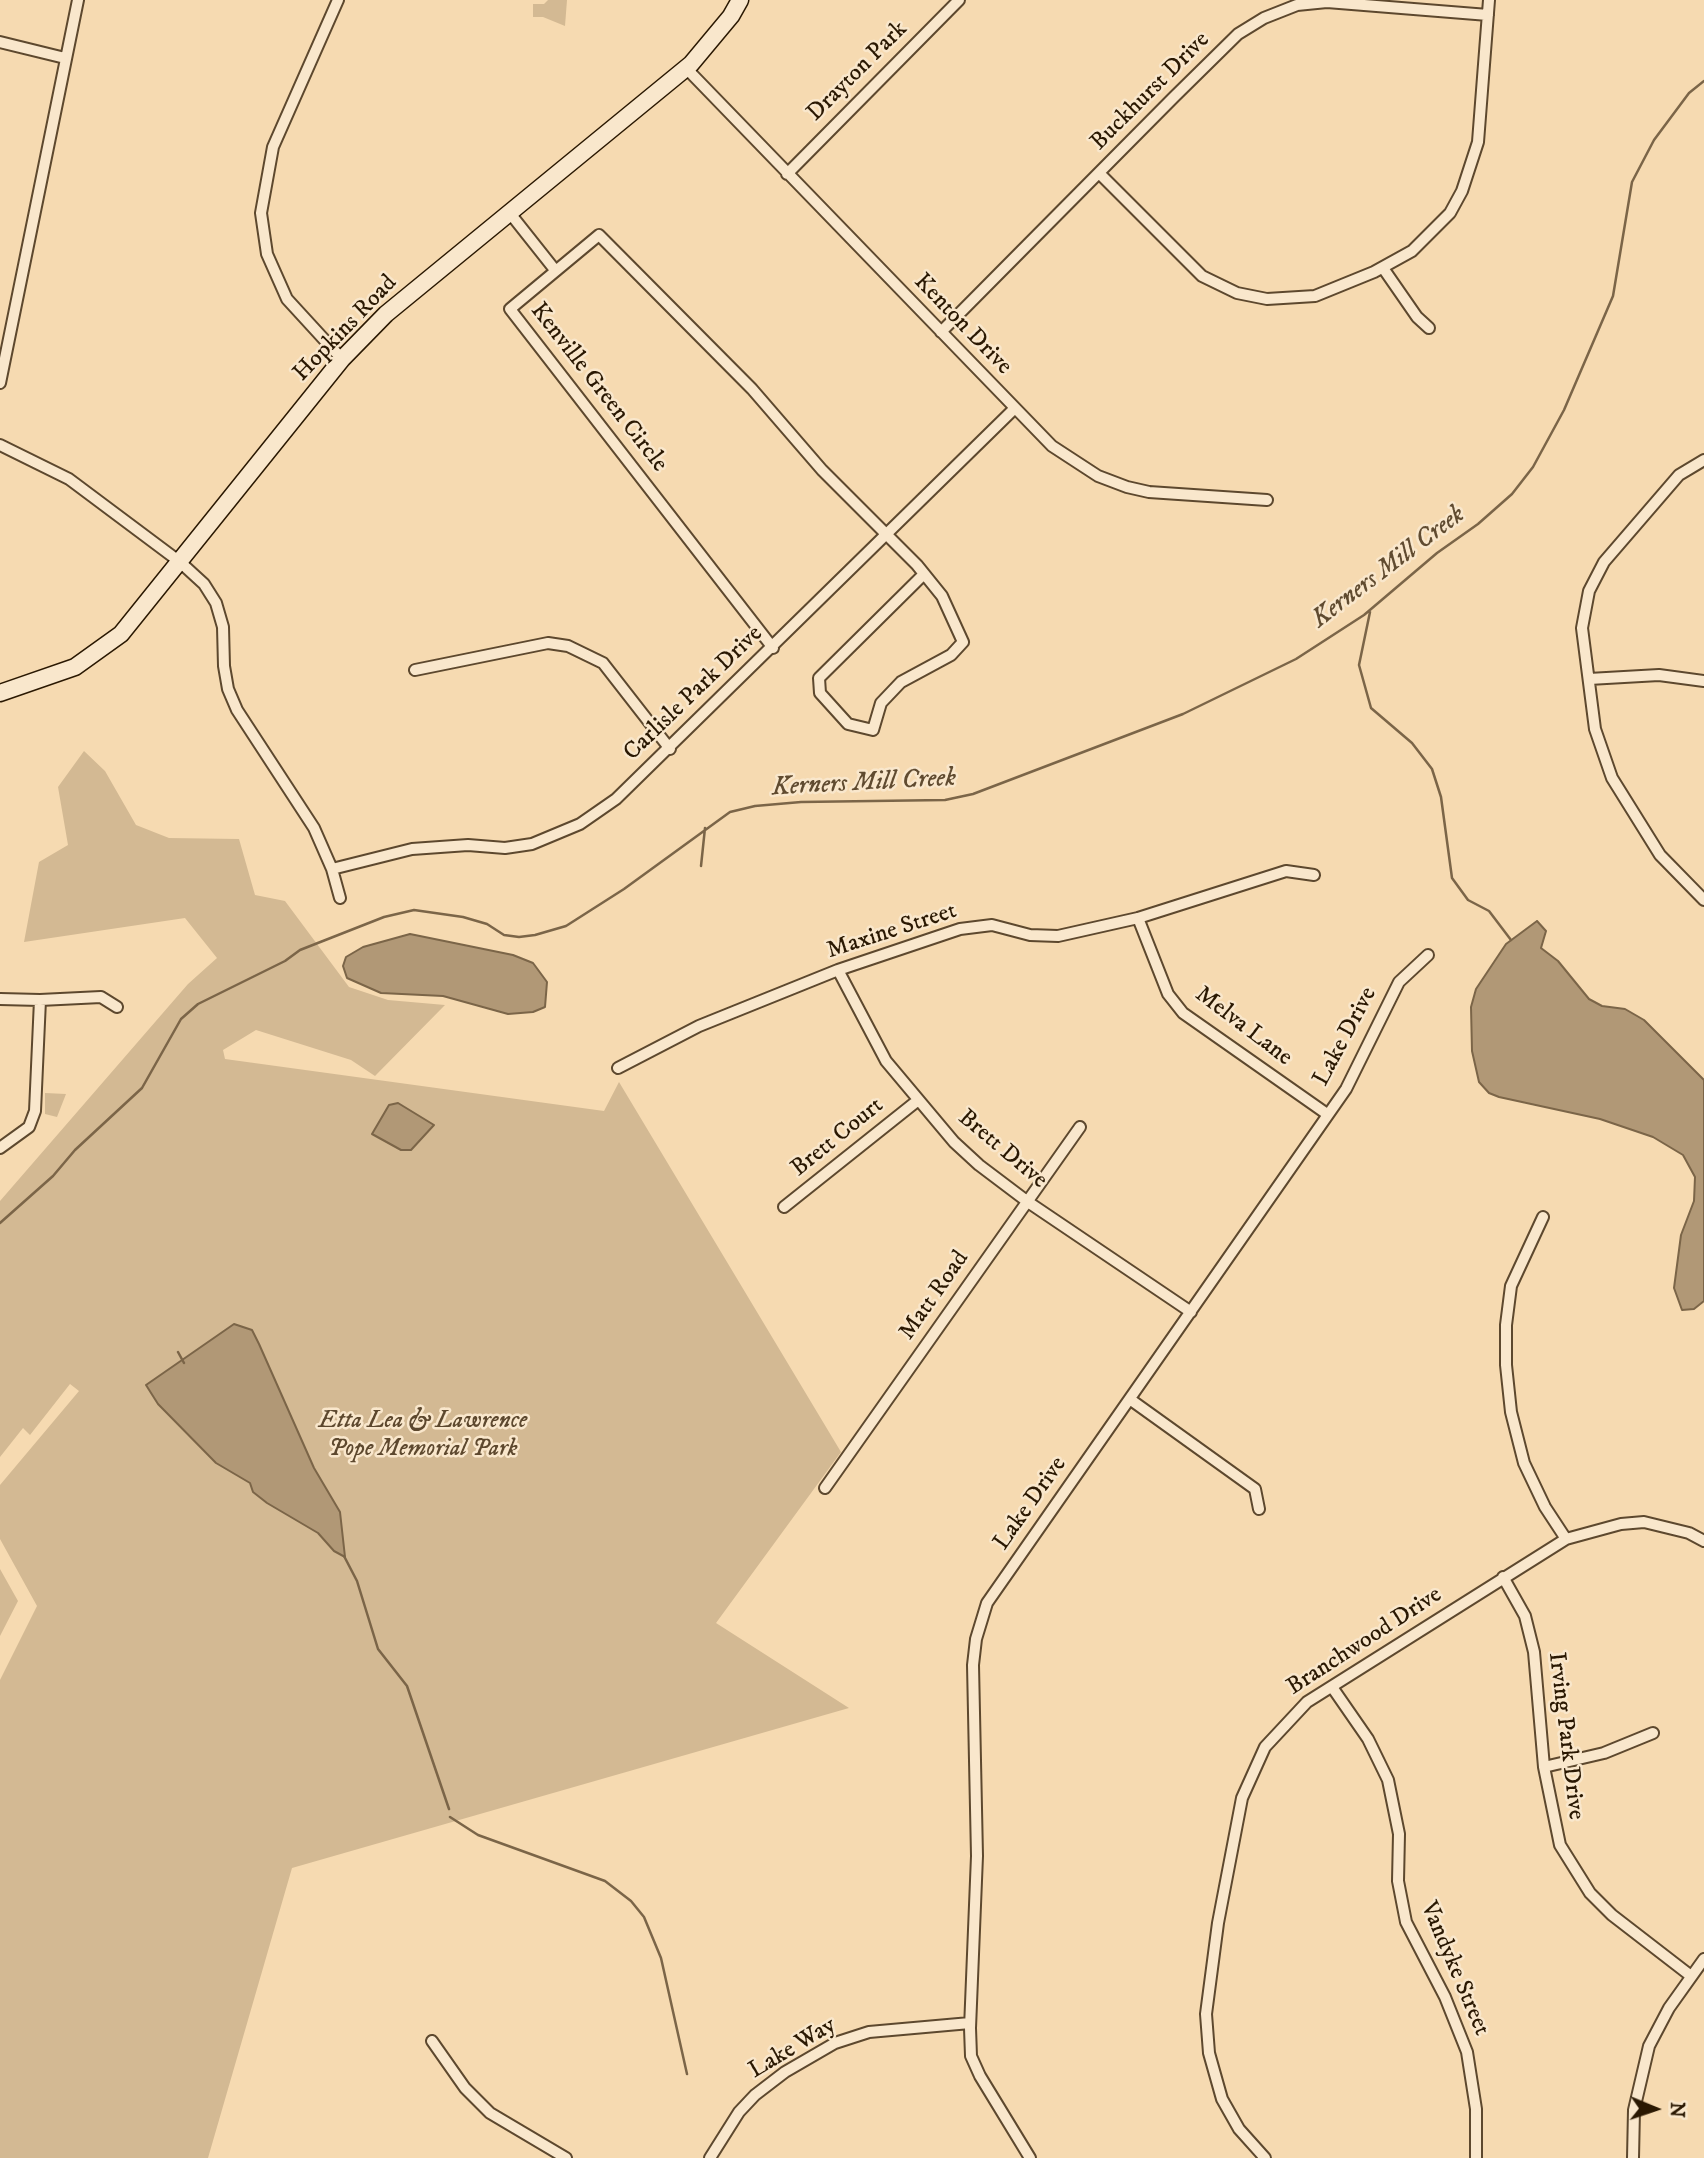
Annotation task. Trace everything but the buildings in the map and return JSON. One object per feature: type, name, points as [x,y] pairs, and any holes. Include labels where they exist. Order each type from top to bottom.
[{"type":"main road","name":"Hopkins Road","points":[[0,693],[58,674],[91,659],[121,634],[342,359],[386,314],[686,68],[731,16],[740,0]]},
{"type":"street","points":[[0,383],[78,0]]},
{"type":"street","points":[[338,0],[273,147],[261,213],[267,254],[287,299],[342,359]]},
{"type":"street","name":"Drayton Park","points":[[787,174],[959,0]]},
{"type":"street","points":[[1098,173],[1202,276],[1237,293],[1267,299],[1315,296],[1383,268],[1412,251],[1450,213],[1462,191],[1478,142],[1489,0]]},
{"type":"street","name":"Buckhurst Drive","points":[[941,332],[1238,34],[1264,18],[1287,8],[1327,2],[1488,15]]},
{"type":"street","points":[[0,42],[65,58]]},
{"type":"street","name":"Kenton Drive","points":[[686,68],[1052,446],[1098,476],[1127,487],[1149,492],[1267,500]]},
{"type":"street","points":[[509,212],[555,270]]},
{"type":"street","name":"Kenville Green Circle","points":[[772,648],[510,309],[599,235],[752,389],[816,463],[886,535]]},
{"type":"street","points":[[1383,268],[1417,317],[1429,328]]},
{"type":"street","name":"Carlisle Park Drive","points":[[332,869],[412,849],[468,845],[505,848],[555,836],[616,799],[670,750],[1014,409]]},
{"type":"street","points":[[0,445],[69,479],[180,562],[204,584],[216,603],[223,627],[223,666],[228,689],[237,710],[314,828],[332,869],[340,898]]},
{"type":"street","points":[[1704,460],[1679,475],[1662,493],[1596,576],[1584,609],[1582,628],[1595,729],[1612,778],[1660,855],[1704,900]]},
{"type":"street","points":[[886,535],[924,574],[942,596],[963,642],[951,655],[926,666],[901,682],[881,703],[873,730],[848,724],[820,693],[819,678],[924,574]]},
{"type":"street","points":[[415,670],[548,643],[568,646],[603,663],[670,750]]},
{"type":"street","points":[[1589,680],[1659,675],[1704,681]]},
{"type":"street","name":"Maxine Street","points":[[618,1068],[699,1026],[838,970],[960,929],[992,925],[1030,935],[1058,936],[1138,918],[1286,871],[1314,875]]},
{"type":"street","name":"Melva Lane","points":[[1138,918],[1168,994],[1183,1013],[1327,1114]]},
{"type":"street","name":"Lake Drive","points":[[1030,2158],[971,2056],[977,1856],[973,1665],[987,1603],[1346,1089],[1399,982],[1427,955]]},
{"type":"street","name":"Brett Drive","points":[[838,970],[886,1060],[917,1101],[979,1165],[1028,1202],[1191,1312]]},
{"type":"street","points":[[0,999],[101,997],[117,1007]]},
{"type":"street","points":[[0,1148],[29,1127],[36,1111],[40,1000]]},
{"type":"street","name":"Brett Court","points":[[784,1207],[917,1101]]},
{"type":"street","name":"Matt Road","points":[[824,1488],[1080,1128]]},
{"type":"street","points":[[1543,1217],[1511,1286],[1506,1325],[1506,1376],[1511,1412],[1524,1463],[1545,1507],[1566,1539]]},
{"type":"street","points":[[1131,1400],[1255,1489],[1259,1509]]},
{"type":"street","name":"Branchwood Drive","points":[[1265,2158],[1239,2129],[1219,2088],[1206,2035],[1208,1992],[1231,1849],[1247,1782],[1275,1733],[1307,1702],[1566,1539],[1622,1524],[1644,1522],[1689,1533],[1704,1541]]},
{"type":"street","name":"Irving Park Drive","points":[[1503,1577],[1525,1616],[1534,1652],[1544,1767],[1551,1815],[1560,1845],[1574,1870],[1612,1915],[1691,1976]]},
{"type":"street","name":"Vandyke Street","points":[[1332,1687],[1368,1739],[1388,1780],[1399,1834],[1398,1881],[1406,1922],[1446,1997],[1467,2052],[1476,2109],[1476,2158]]},
{"type":"street","points":[[1544,1767],[1604,1753],[1653,1733]]},
{"type":"street","points":[[1633,2158],[1634,2110],[1642,2067],[1658,2026],[1704,1959]]},
{"type":"street","name":"Lake Way","points":[[710,2158],[740,2112],[755,2095],[835,2043],[869,2032],[970,2023]]},
{"type":"street","points":[[432,2040],[465,2088],[490,2113],[566,2158]]},
{"type":"green space","points":[[548,0],[567,0],[565,26],[543,17],[533,17],[533,4],[544,4]]},
{"type":"green space","name":"Etta Lea & Lawrence Pope Memorial Park","points":[[84,751],[105,771],[136,825],[169,838],[239,839],[255,895],[285,901],[349,987],[388,1000],[445,1005],[375,1076],[351,1060],[256,1030],[223,1050],[225,1059],[604,1111],[619,1082],[841,1452],[716,1623],[849,1708],[292,1868],[208,2158],[0,2158],[0,1680],[37,1606],[0,1539],[0,1485],[79,1391],[70,1384],[30,1435],[23,1428],[0,1457],[0,1201],[188,984],[217,958],[185,918],[24,942],[39,862],[68,845],[58,787]]},
{"type":"green space","points":[[45,1093],[66,1094],[57,1117],[45,1114]]},
{"type":"green space","points":[[0,1569],[18,1601],[0,1636]]},
{"type":"shaded area","points":[[1537,921],[1546,931],[1541,948],[1558,961],[1589,999],[1602,1006],[1625,1009],[1644,1020],[1704,1080],[1704,1301],[1694,1309],[1682,1310],[1674,1288],[1681,1235],[1694,1201],[1695,1177],[1683,1155],[1653,1137],[1600,1119],[1499,1097],[1489,1093],[1479,1082],[1472,1051],[1471,1007],[1476,989],[1506,944]]},
{"type":"shaded area","points":[[410,934],[513,955],[533,963],[547,982],[545,1007],[533,1012],[508,1014],[443,996],[381,993],[347,978],[343,966],[346,957],[363,947]]},
{"type":"shaded area","points":[[398,1103],[434,1125],[411,1150],[401,1150],[372,1134],[389,1105]]},
{"type":"shaded area","points":[[234,1324],[252,1330],[314,1468],[340,1512],[345,1557],[334,1551],[318,1533],[267,1503],[253,1492],[250,1483],[216,1463],[158,1404],[146,1385]]},
{"type":"waterway","name":"Kerners Mill Creek","points":[[0,1223],[53,1176],[75,1150],[142,1088],[181,1019],[198,1004],[285,961],[300,950],[384,917],[414,910],[463,917],[487,924],[504,935],[519,937],[566,926],[624,889],[730,812],[755,806],[801,802],[945,800],[973,794],[1183,714],[1296,659],[1364,615],[1437,553],[1478,524],[1512,494],[1533,467],[1564,410],[1613,296],[1632,182],[1654,140],[1689,93],[1704,81]]},
{"type":"waterway","points":[[1370,612],[1359,665],[1371,708],[1412,743],[1432,769],[1441,797],[1452,878],[1468,900],[1489,911],[1511,940]]},
{"type":"waterway","points":[[701,866],[705,828]]},
{"type":"waterway","points":[[178,1352],[184,1363]]},
{"type":"waterway","points":[[344,1556],[357,1581],[378,1649],[407,1686],[449,1809]]},
{"type":"waterway","points":[[450,1817],[478,1835],[605,1881],[631,1901],[644,1917],[661,1958],[687,2074]]}]
